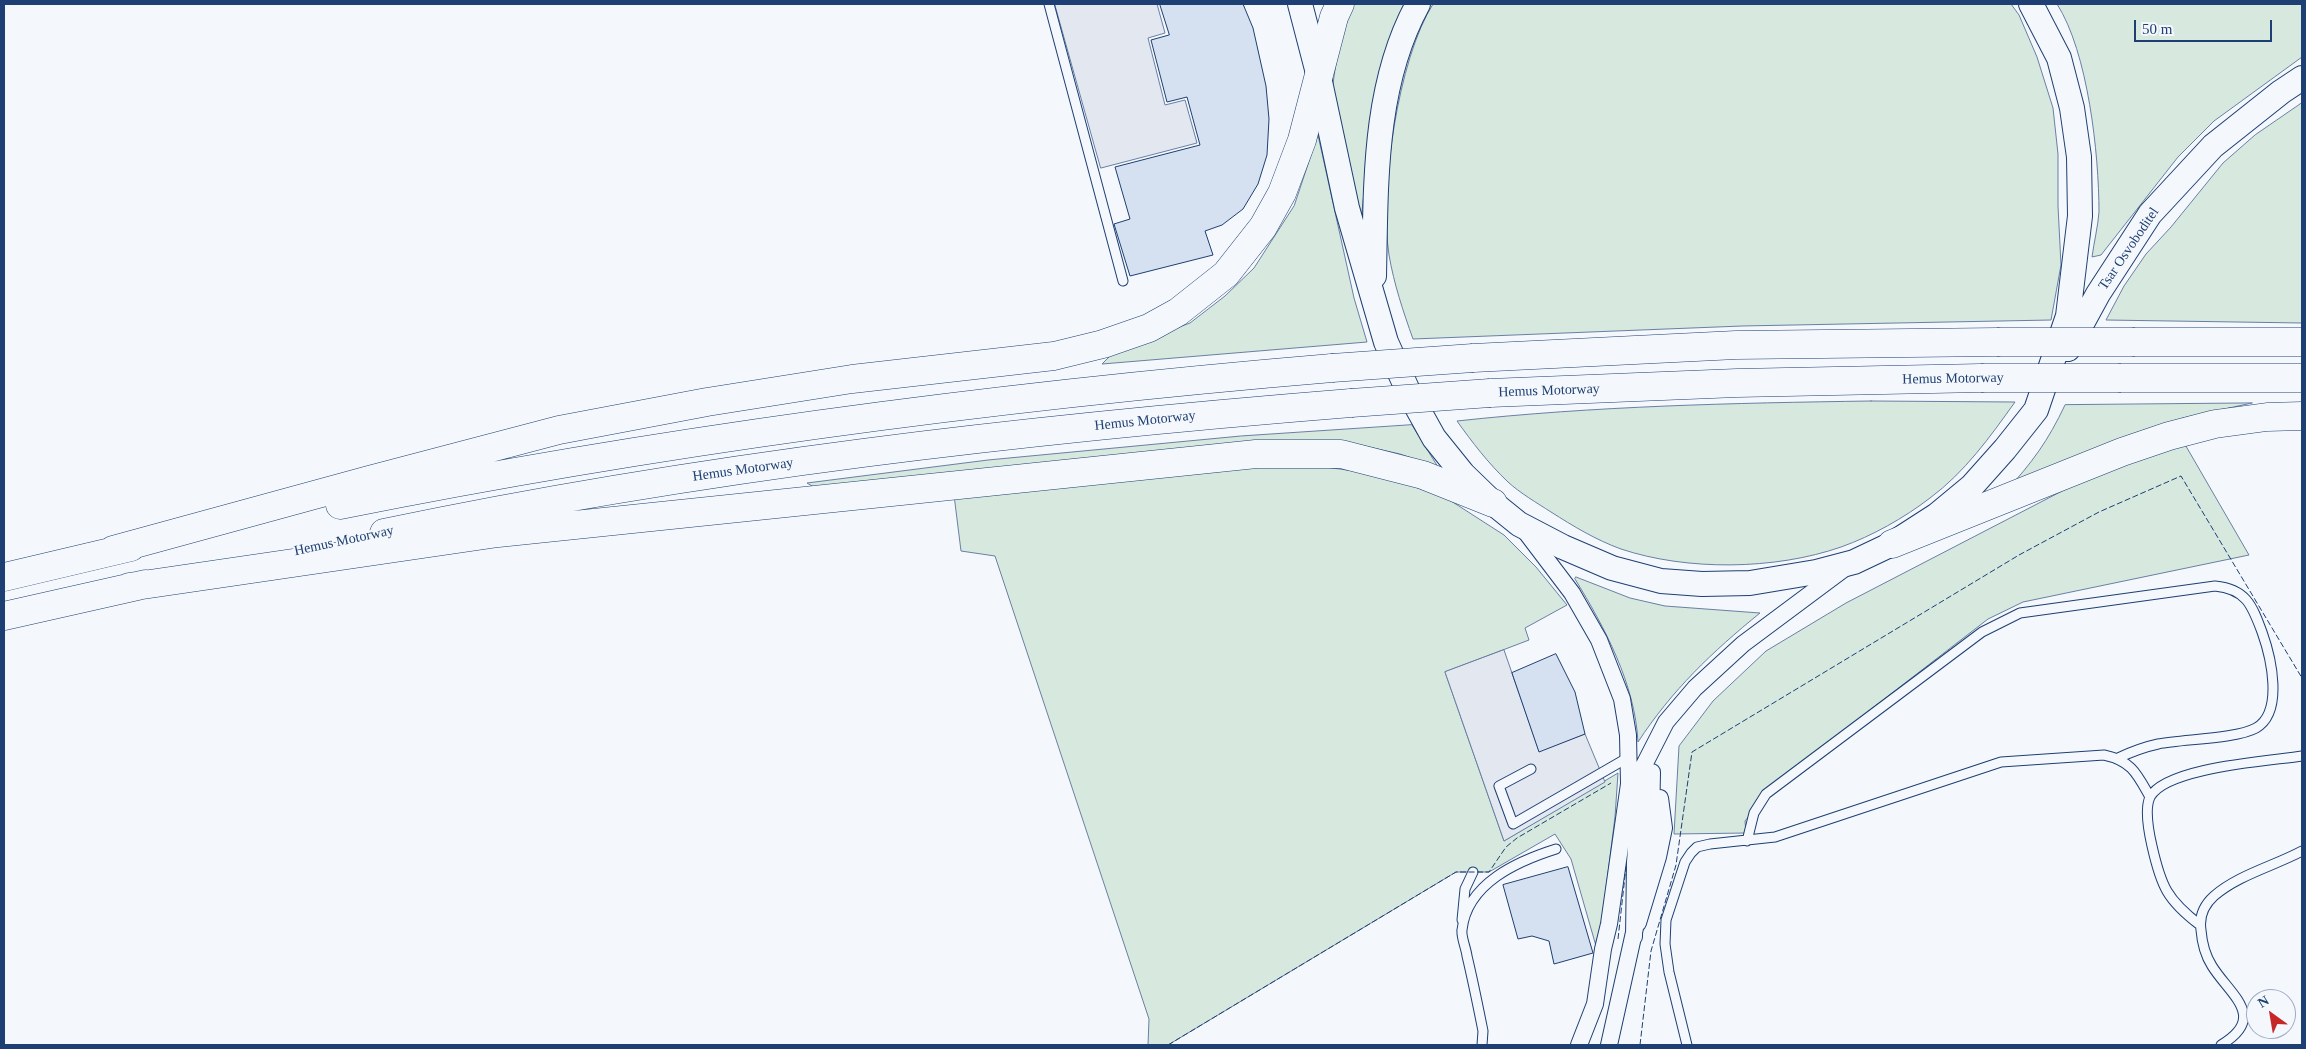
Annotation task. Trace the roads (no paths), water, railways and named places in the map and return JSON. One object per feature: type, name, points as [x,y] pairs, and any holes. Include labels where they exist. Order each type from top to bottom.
[{"type":"highway","points":[[4,577],[113,550],[559,430],[707,402],[852,378],[1054,356],[1103,344],[1149,328],[1178,312],[1226,274],[1263,226],[1282,193],[1302,140],[1340,4]]},
{"type":"highway","points":[[113,550],[512,472],[682,443],[1001,400],[1144,384],[1473,358],[1736,345],[1997,342],[2302,342]]},
{"type":"highway","name":"Hemus Motorway","points":[[4,616],[128,587],[479,513],[643,484],[864,453],[1139,420],[1490,393],[1736,383],[1982,378],[2302,378]]},
{"type":"highway","points":[[1892,544],[2122,452],[2169,436],[2215,424],[2267,417],[2302,416]]},
{"type":"highway","points":[[128,587],[498,533],[1256,454],[1341,454],[1423,475],[1493,503]]},
{"type":"main road","points":[[1300,4],[1319,78],[1347,208],[1386,342],[1409,393],[1434,438],[1463,474],[1493,503],[1519,524],[1563,547],[1612,568],[1661,581],[1702,584],[1750,583],[1816,572],[1854,562],[1892,544],[1937,515],[1972,486],[2036,410],[2068,316],[2080,216],[2079,157],[2072,108],[2059,58],[2031,4]]},
{"type":"main road","points":[[1373,298],[1376,192],[1381,126],[1393,70],[1408,22],[1418,4]]},
{"type":"main road","name":"Tsar Osvoboditel","points":[[2036,410],[2098,294],[2150,214],[2213,146],[2281,92],[2302,78]]},
{"type":"street","points":[[1519,524],[1549,560],[1572,592],[1599,640],[1622,699],[1628,735],[1629,784],[1610,924],[1603,949],[1595,1004],[1579,1045]]},
{"type":"street","points":[[1634,937],[1635,862],[1642,769],[1666,722],[1694,688],[1718,666],[1797,603],[1854,562]]},
{"type":"street","points":[[1609,1045],[1634,937],[1647,898],[1664,828],[1654,744]]},
{"type":"street","points":[[1591,1045],[1601,1021],[1604,1006],[1612,952],[1610,924]]},
{"type":"lane","points":[[1049,4],[1123,281]]},
{"type":"lane","points":[[1747,840],[1754,813],[1766,794],[1982,632],[2003,620],[2020,613],[2215,586],[2228,587],[2242,594],[2252,608],[2264,637],[2273,681],[2274,702],[2266,718],[2256,728],[2241,733],[2158,744],[2118,758]]},
{"type":"lane","points":[[1687,1045],[1669,972],[1665,944],[1666,920],[1685,862],[1690,853],[1697,847],[1775,837],[2001,762],[2104,755],[2118,758],[2130,765],[2150,798]]},
{"type":"lane","points":[[2200,925],[2182,910],[2167,893],[2159,876],[2150,836],[2148,808],[2150,798],[2157,789],[2186,775],[2209,769],[2302,756]]},
{"type":"lane","points":[[1531,769],[1499,786],[1513,824],[1629,757]]},
{"type":"lane","points":[[1462,931],[1467,912],[1474,900],[1503,870],[1528,858],[1556,849]]},
{"type":"lane","points":[[2221,1045],[2234,1038],[2241,1027],[2244,1017],[2241,1003],[2212,966],[2202,945],[2200,925],[2203,910],[2213,896],[2232,884],[2302,851]]},
{"type":"lane","points":[[1473,872],[1465,889],[1462,908],[1462,931],[1483,1031],[1482,1045]]}]
